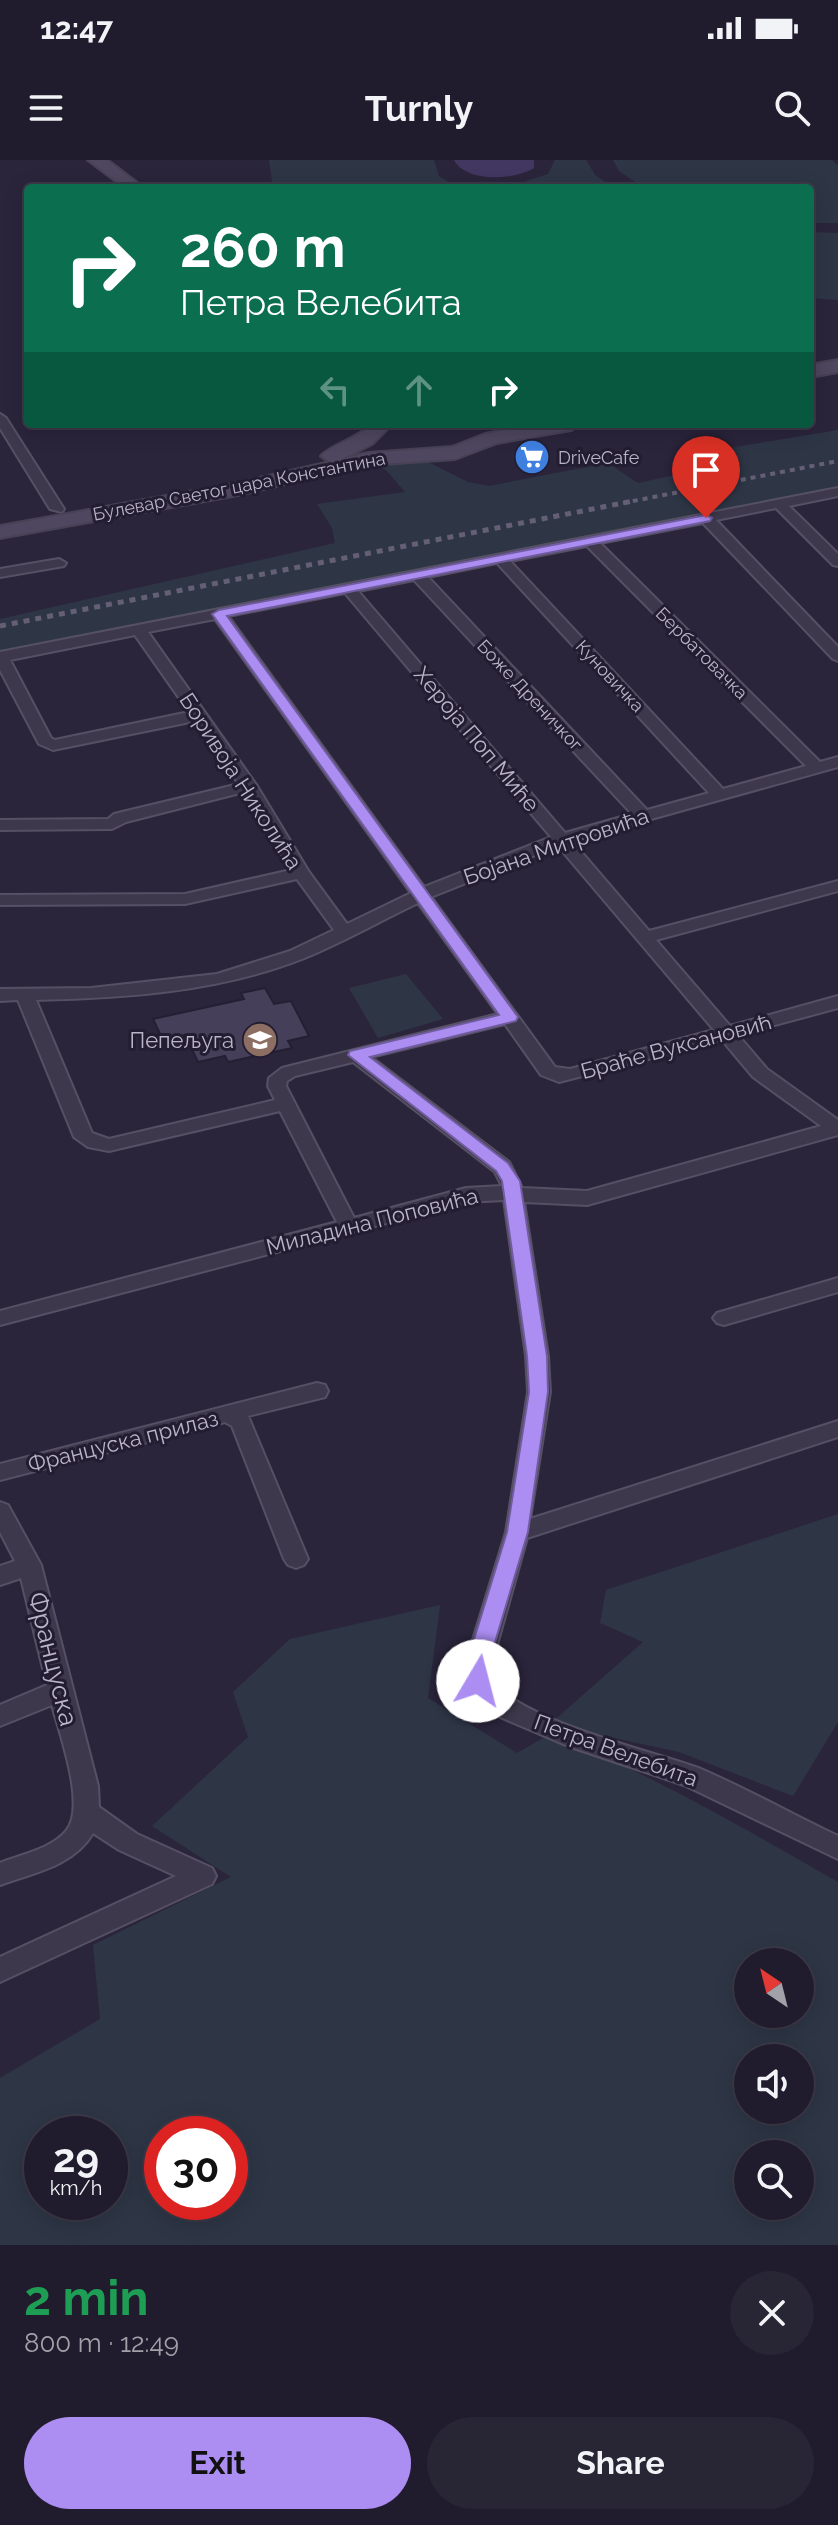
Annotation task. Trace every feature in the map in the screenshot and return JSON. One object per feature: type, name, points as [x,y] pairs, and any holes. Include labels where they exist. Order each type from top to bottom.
[{"type":"main road","points":[[96,160],[130,184]]},
{"type":"main road","points":[[76,161],[108,184]]},
{"type":"main road","points":[[814,370],[838,366]]},
{"type":"main road","points":[[814,379],[838,375]]},
{"type":"main road","points":[[379,428],[378,440],[385,446],[411,455]]},
{"type":"main road","name":"Булевар Светог цара Константина","points":[[0,519],[324,458],[352,449],[379,428]]},
{"type":"main road","name":"Булевар Светог цара Константина","points":[[0,532],[238,489],[368,459],[455,453],[476,434],[533,428]]},
{"type":"street","points":[[0,418],[57,509]]},
{"type":"street","points":[[199,715],[53,745],[45,741],[0,657],[837,493]]},
{"type":"street","points":[[779,504],[838,562]]},
{"type":"street","points":[[706,518],[838,656]]},
{"type":"street","name":"Бербатовачка","points":[[589,540],[815,766]]},
{"type":"street","name":"Куновичка","points":[[500,558],[719,794]]},
{"type":"street","points":[[0,573],[59,563]]},
{"type":"street","name":"Боже Дреничког","points":[[418,575],[642,815]]},
{"type":"street","name":"Хероја Поп Миће","points":[[349,589],[760,1073],[838,1128]]},
{"type":"street","name":"Браће Вуксановић","points":[[219,614],[510,1017],[541,1065],[559,1076],[838,1002]]},
{"type":"street","name":"Боривоја Николића","points":[[139,630],[249,786],[301,873],[344,932]]},
{"type":"street","name":"Бојана Митровића","points":[[0,995],[178,986],[219,979],[296,955],[420,895],[562,839],[838,762]]},
{"type":"street","points":[[0,825],[112,824],[120,818],[249,786]]},
{"type":"street","points":[[0,900],[159,901],[301,873]]},
{"type":"street","points":[[646,937],[838,886]]},
{"type":"street","points":[[25,995],[84,1137],[95,1143],[109,1145],[286,1104]]},
{"type":"street","points":[[348,1225],[276,1083],[283,1075],[510,1017]]},
{"type":"street","name":"Петра Велебита","points":[[356,1055],[502,1167],[513,1191],[537,1356],[539,1392],[517,1532],[479,1659],[478,1681],[487,1694],[509,1710],[577,1739],[692,1777],[838,1848]]},
{"type":"street","name":"Миладина Поповића","points":[[0,1318],[466,1195],[513,1191],[561,1199],[587,1198],[838,1128]]},
{"type":"street","points":[[724,1318],[838,1285]]},
{"type":"street","points":[[227,1413],[317,1391]]},
{"type":"street","name":"Француска прилаз","points":[[0,1472],[227,1413],[239,1419],[243,1426],[296,1559]]},
{"type":"street","points":[[517,1532],[838,1429]]},
{"type":"street","name":"Француска","points":[[0,1511],[29,1565],[85,1786],[88,1813]]},
{"type":"street","points":[[0,1576],[29,1565]]},
{"type":"street","points":[[0,1716],[61,1690]]},
{"type":"street","points":[[0,1874],[74,1843],[85,1827],[88,1813]]},
{"type":"street","points":[[0,1970],[203,1876],[134,1846],[105,1829],[88,1813]]},
{"type":"shaded area","points":[[269,160],[434,160],[439,176],[452,184],[272,184]]},
{"type":"shaded area","points":[[454,160],[534,160],[534,168],[504,177],[480,176],[469,173]]},
{"type":"shaded area","points":[[555,160],[586,160],[595,175],[609,184],[517,184],[548,174]]},
{"type":"shaded area","points":[[613,160],[832,160],[838,165],[838,223],[814,223],[814,184],[638,184],[619,171]]},
{"type":"shaded area","points":[[814,232],[838,233],[838,300],[814,298]]},
{"type":"shaded area","points":[[838,430],[838,490],[0,656],[0,619],[335,543],[332,528],[317,504],[405,492],[386,470],[373,465],[426,461],[468,482],[489,486],[608,463],[638,483],[726,464],[711,451]]},
{"type":"shaded area","points":[[406,974],[443,1019],[378,1038],[349,988]]},
{"type":"shaded area","points":[[838,1514],[838,1722],[793,1796],[679,1752],[550,1724],[643,1642],[600,1623],[606,1590]]},
{"type":"shaded area","points":[[440,1605],[428,1698],[517,1753],[550,1734],[625,1766],[838,1882],[838,2245],[0,2245],[0,2078],[100,2019],[93,1945],[231,1877],[152,1826],[248,1737],[233,1692],[290,1639]]},
{"type":"building","name":"Пепељуга","points":[[265,988],[274,1004],[291,1001],[309,1036],[288,1041],[292,1048],[228,1062],[225,1056],[198,1062],[185,1035],[163,1040],[153,1019],[244,999],[241,993]]},
{"type":"railway","points":[[623,503],[838,461]]},
{"type":"railway","points":[[0,626],[633,501]]},
{"type":"place","name":"DriveCafe","points":[[532,457]]},
{"type":"place","name":"Пепељуга","points":[[260,1040]]},
{"type":"route","points":[[478,1681],[479,1659],[517,1532],[539,1392],[537,1356],[511,1181],[502,1167],[356,1055],[510,1017],[219,614],[706,518]]}]
